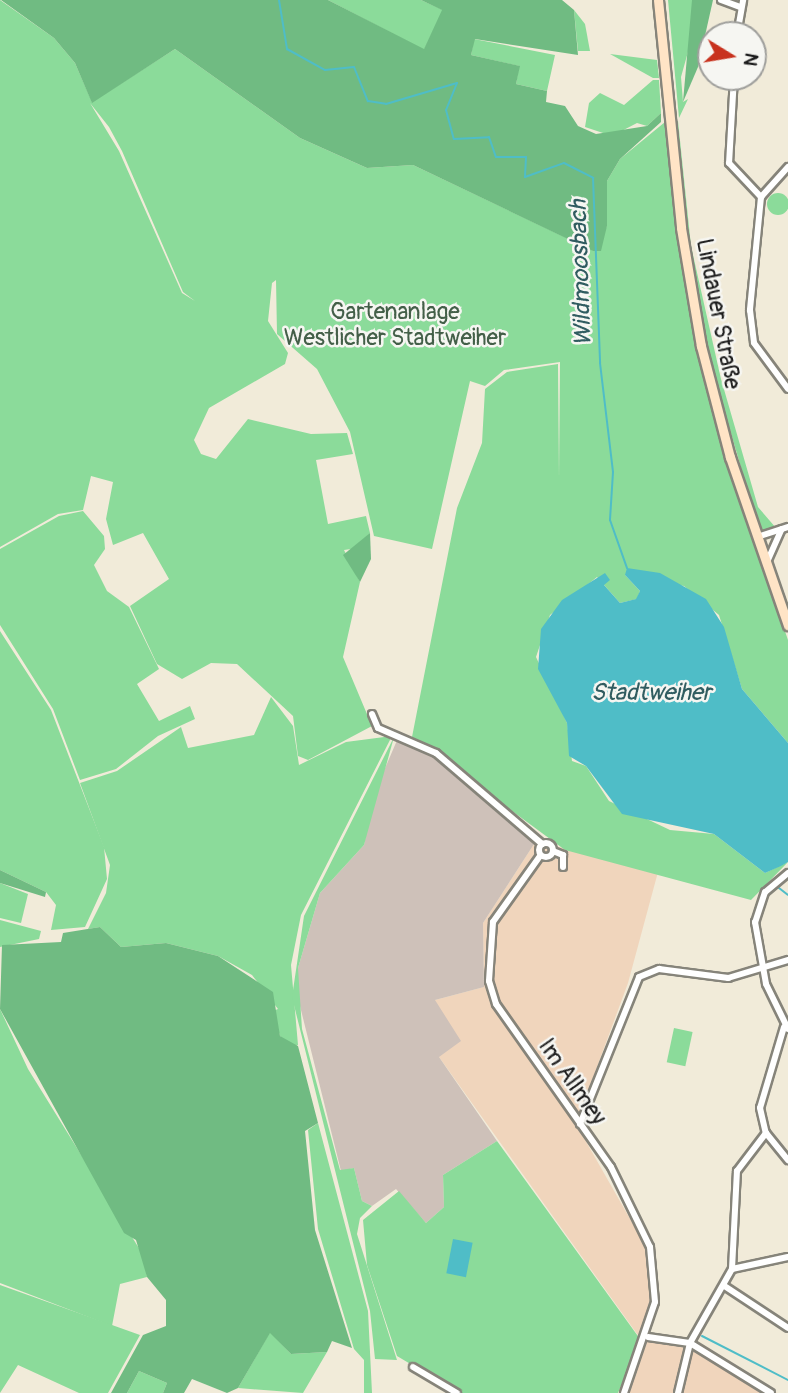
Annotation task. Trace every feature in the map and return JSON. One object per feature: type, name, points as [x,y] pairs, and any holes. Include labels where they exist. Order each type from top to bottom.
[{"type":"main road","name":"Lindauer Straße","points":[[658,0],[691,296],[730,457],[788,625]]},
{"type":"street","points":[[721,0],[740,7]]},
{"type":"street","points":[[738,21],[743,0]]},
{"type":"street","points":[[733,91],[729,163],[761,197]]},
{"type":"street","points":[[788,167],[761,197],[750,328],[763,360],[788,389]]},
{"type":"street","points":[[757,537],[785,528]]},
{"type":"street","points":[[766,566],[785,528]]},
{"type":"street","points":[[372,714],[378,728],[410,739],[436,753],[542,844],[563,855],[563,867]]},
{"type":"street","name":"Im Allmey","points":[[542,844],[540,856],[493,922],[489,981],[496,1004],[625,1191],[650,1247],[654,1302],[648,1337],[624,1393]]},
{"type":"street","points":[[540,856],[553,851]]},
{"type":"street","points":[[788,873],[772,884],[755,922],[761,970],[786,1028],[761,1094],[766,1133],[788,1160]]},
{"type":"street","points":[[580,1124],[639,977],[659,969],[728,978],[788,960]]},
{"type":"street","points":[[678,1393],[690,1343],[726,1287],[732,1269],[737,1171],[766,1133]]},
{"type":"street","points":[[732,1269],[788,1257]]},
{"type":"street","points":[[726,1287],[788,1328]]},
{"type":"street","points":[[648,1337],[690,1343],[771,1393]]},
{"type":"street","points":[[413,1367],[457,1393]]},
{"type":"shaded area","points":[[398,738],[435,755],[536,841],[483,923],[484,987],[435,1000],[461,1041],[439,1057],[497,1141],[443,1175],[444,1207],[426,1223],[396,1189],[372,1206],[362,1201],[354,1168],[341,1171],[298,998],[298,968],[320,893],[364,845],[374,794]]},
{"type":"shaded area","points":[[536,841],[658,872],[628,983],[576,1124],[646,1247],[651,1301],[644,1339],[688,1340],[777,1393],[618,1393],[640,1338],[439,1057],[435,1000],[484,987],[483,923]]},
{"type":"green space","name":"Gartenanlage Westlicher Stadtweiher","points":[[0,0],[54,38],[75,63],[92,102],[175,49],[300,138],[367,168],[413,165],[594,251],[607,226],[607,181],[620,159],[665,122],[697,347],[726,459],[788,640],[788,743],[742,689],[719,615],[684,586],[625,575],[640,591],[637,599],[620,603],[597,577],[550,615],[536,657],[567,723],[572,761],[586,766],[609,801],[670,830],[714,834],[765,873],[788,862],[751,900],[565,850],[412,737],[457,508],[482,443],[485,389],[507,372],[558,364],[559,478],[560,362],[504,370],[485,386],[470,381],[432,549],[374,536],[350,432],[317,369],[277,334],[276,280],[272,283],[268,321],[288,353],[285,364],[209,408],[194,440],[201,454],[216,459],[248,419],[311,434],[347,433],[353,454],[316,460],[328,524],[366,516],[370,533],[358,548],[344,550],[360,582],[343,657],[372,726],[308,760],[298,756],[293,716],[237,664],[211,663],[182,679],[157,664],[130,606],[169,579],[143,533],[113,545],[106,519],[113,482],[91,476],[83,510],[58,514],[0,547]],"holes":[[[90,103],[109,127],[183,292],[195,301],[182,293],[119,151]]]},
{"type":"green space","points":[[1,0],[328,0],[424,49],[442,10],[421,0],[562,0],[574,10],[578,55],[475,39],[471,55],[520,66],[516,84],[547,91],[546,102],[565,106],[578,126],[596,134],[647,126],[661,113],[661,122],[620,159],[607,181],[607,226],[601,251],[593,251],[413,165],[367,168],[300,138],[175,49],[92,103],[75,63],[54,38]]},
{"type":"green space","points":[[328,0],[421,0],[443,10],[424,50]]},
{"type":"green space","points":[[668,0],[692,0],[693,34],[681,77],[683,102],[688,99],[679,118]]},
{"type":"green space","points":[[692,0],[713,0],[708,21],[697,21],[697,69],[683,102]]},
{"type":"green space","points":[[574,10],[585,24],[590,51],[578,51]]},
{"type":"green space","points":[[474,39],[555,55],[547,91],[516,84],[519,66],[471,55]]},
{"type":"green space","points":[[610,54],[657,60],[659,78],[653,78]]},
{"type":"green space","points":[[653,80],[659,80],[661,113],[647,126],[637,123],[612,136],[585,127],[589,103],[600,93],[624,105]]},
{"type":"green space","points":[[678,121],[691,246],[721,379],[758,507],[776,528],[760,532],[705,345],[671,123]]},
{"type":"green space","points":[[778,193],[786,196],[789,204],[786,212],[778,215],[770,212],[767,204],[770,196]]},
{"type":"green space","points":[[83,511],[104,536],[105,549],[94,565],[107,591],[129,607],[159,669],[137,684],[159,721],[190,706],[195,719],[158,736],[116,769],[80,780],[53,709],[0,625],[0,549],[59,516]]},
{"type":"green space","points":[[370,533],[371,559],[360,582],[343,555]]},
{"type":"green space","points":[[0,631],[51,710],[104,847],[107,879],[85,927],[51,930],[56,905],[46,892],[0,870]]},
{"type":"green space","points":[[271,697],[293,726],[299,765],[346,742],[392,736],[301,915],[291,965],[298,1045],[292,1046],[280,1036],[273,1011],[278,1009],[252,975],[218,956],[166,943],[121,947],[100,927],[88,929],[106,893],[110,865],[80,783],[117,771],[181,727],[188,748],[254,735]]},
{"type":"green space","points":[[394,737],[364,845],[320,893],[298,968],[302,1029],[340,1170],[354,1168],[362,1201],[372,1206],[360,1218],[357,1234],[397,1360],[375,1359],[370,1311],[292,997],[304,916]]},
{"type":"green space","points":[[0,870],[46,892],[45,897],[0,883]]},
{"type":"green space","points":[[0,883],[28,894],[21,923],[0,918]]},
{"type":"green space","points":[[0,920],[41,931],[39,939],[0,947]]},
{"type":"green space","points":[[100,927],[121,947],[166,943],[218,956],[273,992],[280,1036],[298,1046],[318,1123],[305,1131],[315,1230],[352,1348],[332,1341],[327,1352],[291,1354],[270,1333],[238,1388],[227,1393],[192,1379],[184,1393],[163,1393],[167,1383],[139,1371],[127,1393],[111,1393],[143,1335],[166,1326],[166,1300],[147,1277],[136,1240],[124,1233],[0,1009],[2,945],[61,942],[63,933]]},
{"type":"green space","points":[[0,1009],[28,1069],[145,1258],[147,1277],[120,1284],[112,1326],[0,1283]]},
{"type":"green space","points":[[674,1028],[693,1032],[685,1066],[667,1062]]},
{"type":"green space","points":[[318,1123],[368,1311],[372,1393],[364,1393],[364,1360],[354,1349],[318,1229],[308,1130]]},
{"type":"green space","points":[[497,1141],[640,1339],[618,1393],[459,1393],[397,1356],[367,1265],[363,1220],[399,1191],[426,1223],[444,1207],[443,1175]]},
{"type":"green space","points":[[0,1285],[140,1335],[108,1393],[79,1393],[18,1365],[0,1393]]},
{"type":"green space","points":[[270,1332],[291,1354],[327,1352],[303,1393],[238,1388]]},
{"type":"green space","points":[[139,1371],[167,1383],[163,1393],[127,1393]]},
{"type":"water","name":"Stadtweiher","points":[[627,568],[660,573],[706,599],[724,627],[742,689],[788,743],[788,862],[781,866],[765,873],[714,834],[622,814],[586,766],[569,756],[567,723],[538,669],[541,629],[562,600],[605,573],[610,580],[604,585],[620,603],[636,599],[640,591],[625,575]]},
{"type":"water","points":[[453,1239],[473,1243],[466,1277],[446,1273]]},
{"type":"waterway","name":"Wildmoosbach","points":[[279,0],[287,49],[325,70],[354,67],[368,101],[386,104],[457,83],[446,110],[454,139],[489,137],[496,157],[526,157],[525,177],[564,163],[593,178],[600,363],[613,472],[610,520],[627,568]]},
{"type":"waterway","points":[[779,888],[788,895]]},
{"type":"waterway","points":[[702,1336],[788,1380]]}]
